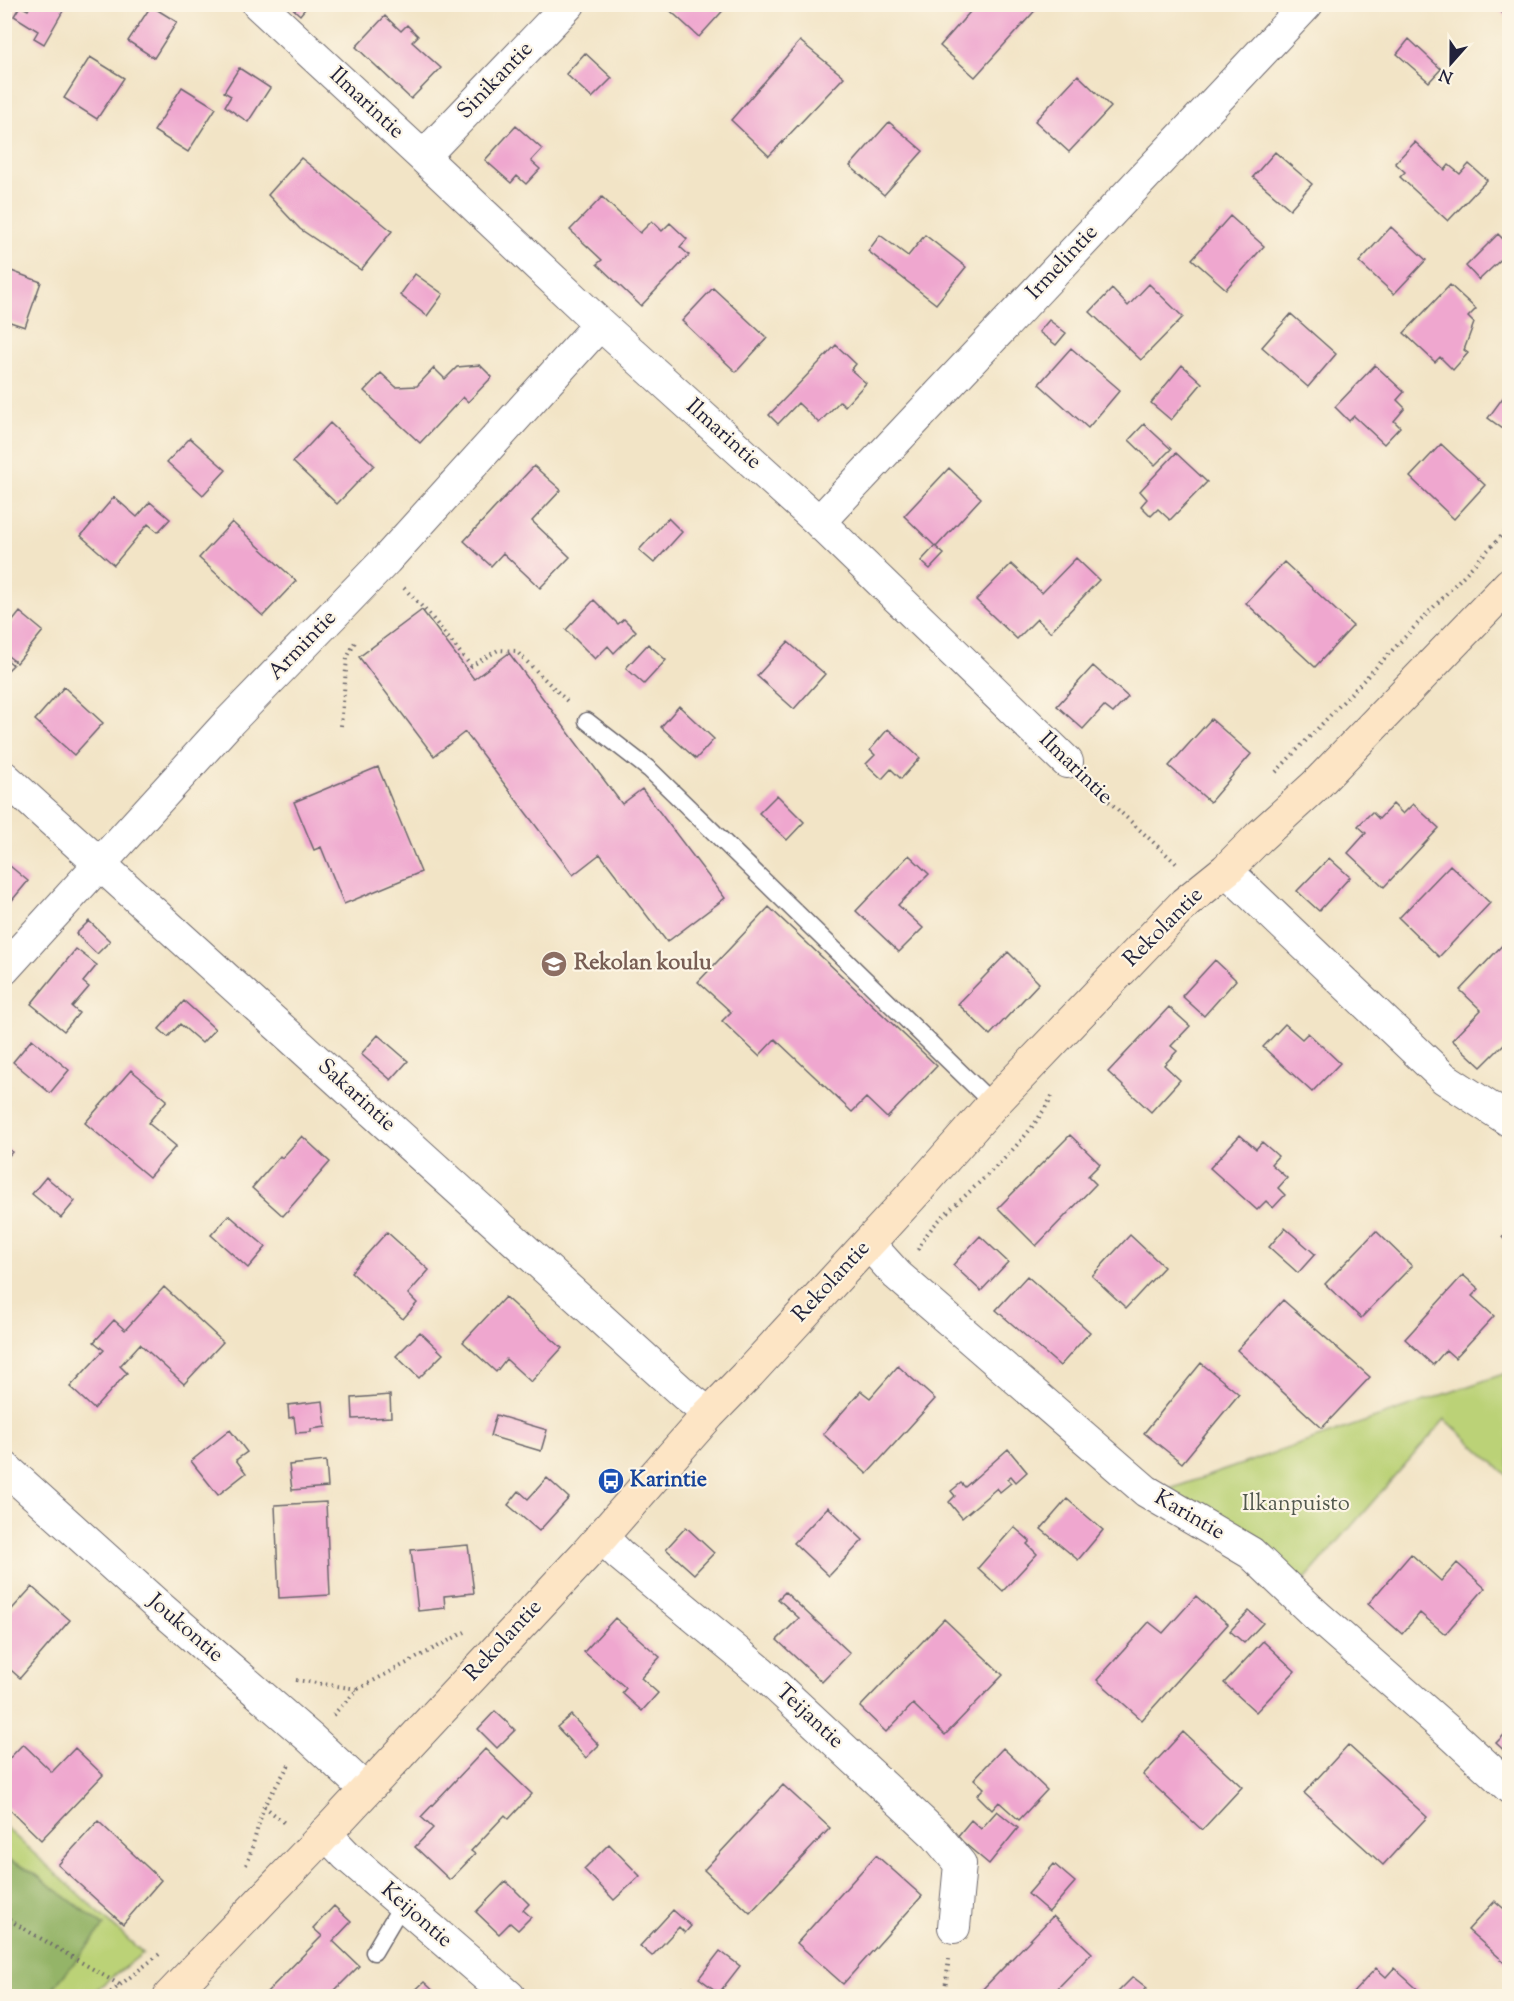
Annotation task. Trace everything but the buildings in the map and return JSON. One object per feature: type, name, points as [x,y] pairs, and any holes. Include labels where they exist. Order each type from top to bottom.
[{"type":"main road","name":"Rekolantie","points":[[170,1996],[366,1790],[601,1536],[709,1414],[868,1244],[993,1104],[1185,903],[1226,870],[1315,786],[1509,584]]},
{"type":"street","name":"Ilmarintie","points":[[258,4],[600,324],[819,522],[1067,762]]},
{"type":"street","name":"Sinikantie","points":[[423,157],[569,4]]},
{"type":"street","name":"Irmelintie","points":[[819,522],[1307,4]]},
{"type":"street","name":"Armintie","points":[[4,969],[229,722],[386,560],[600,324]]},
{"type":"street","name":"Sakarintie","points":[[4,777],[684,1394],[709,1414]]},
{"type":"street","points":[[1226,870],[1444,1078],[1509,1121]]},
{"type":"street","name":"Karintie","points":[[868,1244],[897,1275],[1146,1491],[1251,1553],[1316,1615],[1447,1730],[1509,1788]]},
{"type":"street","name":"Joukontie","points":[[4,1467],[366,1790]]},
{"type":"street","name":"Teijantie","points":[[601,1536],[620,1555],[760,1671],[936,1835],[960,1864],[954,1927]]},
{"type":"street","name":"Keijontie","points":[[325,1833],[347,1856],[509,1996]]},
{"type":"lane","points":[[587,721],[650,770],[993,1104]]},
{"type":"lane","points":[[374,1952],[403,1903]]},
{"type":"path","points":[[395,595],[403,587],[429,614],[471,666],[498,650],[516,651],[587,721]]},
{"type":"path","points":[[341,726],[347,658],[359,634]]},
{"type":"path","name":"Ilmarintie","points":[[1067,762],[1183,870]]},
{"type":"path","points":[[244,1867],[249,1858],[264,1806],[285,1769],[310,1738]]},
{"type":"path","points":[[4,1917],[120,1985]]},
{"type":"path","points":[[106,1996],[164,1950]]},
{"type":"green space","name":"Ilkanpuisto","points":[[1509,1372],[1509,1477],[1445,1419],[1300,1585],[1164,1491]]},
{"type":"green space","points":[[4,1826],[143,1953],[88,1996],[5,1996]]},
{"type":"green space","points":[[4,1858],[31,1871],[104,1926],[47,1996],[5,1996]]},
{"type":"place","name":"Rekolan koulu","points":[[554,964]]},
{"type":"place","name":"Karintie","points":[[611,1481]]}]
